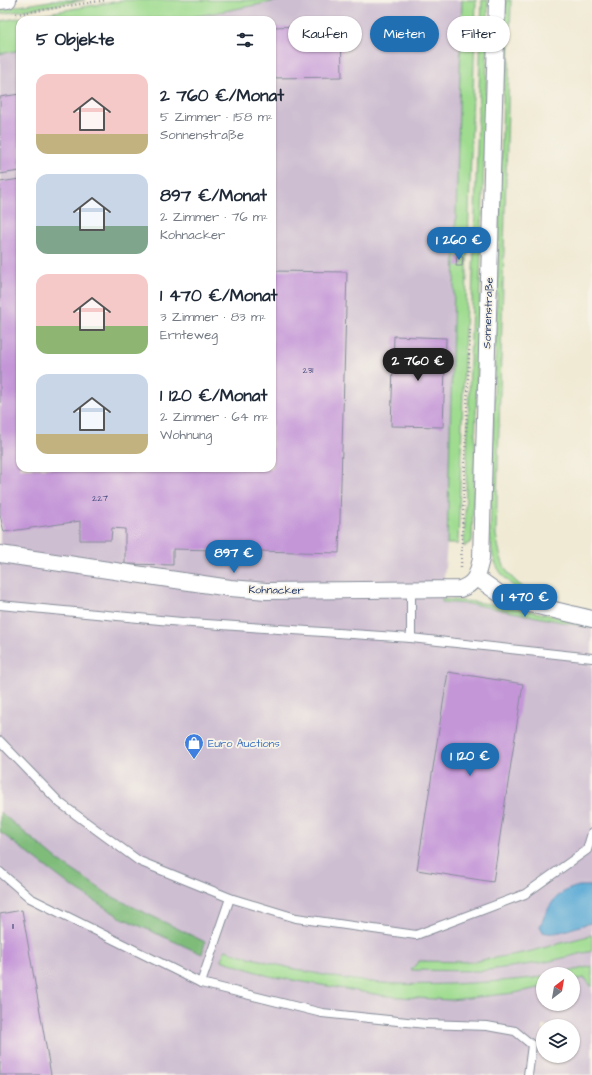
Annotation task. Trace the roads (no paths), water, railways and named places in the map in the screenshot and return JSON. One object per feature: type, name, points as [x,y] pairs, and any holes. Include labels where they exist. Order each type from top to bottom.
[{"type":"street","points":[[0,1],[8,0]]},
{"type":"street","name":"Sonnenstraße","points":[[476,576],[481,559],[497,0]]},
{"type":"street","name":"Kohnacker","points":[[0,554],[230,588],[266,591],[460,589],[470,586],[476,576]]},
{"type":"street","points":[[476,576],[500,594],[521,602],[592,618]]},
{"type":"lane","points":[[411,638],[412,590]]},
{"type":"lane","points":[[0,605],[192,622],[411,638],[592,658]]},
{"type":"lane","points":[[0,741],[60,803],[139,862],[230,898],[296,918],[416,935],[525,894],[587,850],[592,833]]},
{"type":"lane","points":[[0,872],[30,898],[200,983],[322,1013],[426,1024],[487,1026],[515,1031],[532,1045],[528,1075]]},
{"type":"lane","points":[[200,983],[230,898]]},
{"type":"water","points":[[579,886],[592,886],[592,923],[561,932],[543,932],[540,926],[550,905],[559,895]]},
{"type":"place","name":"Euro Auctions","points":[[194,760]]}]
